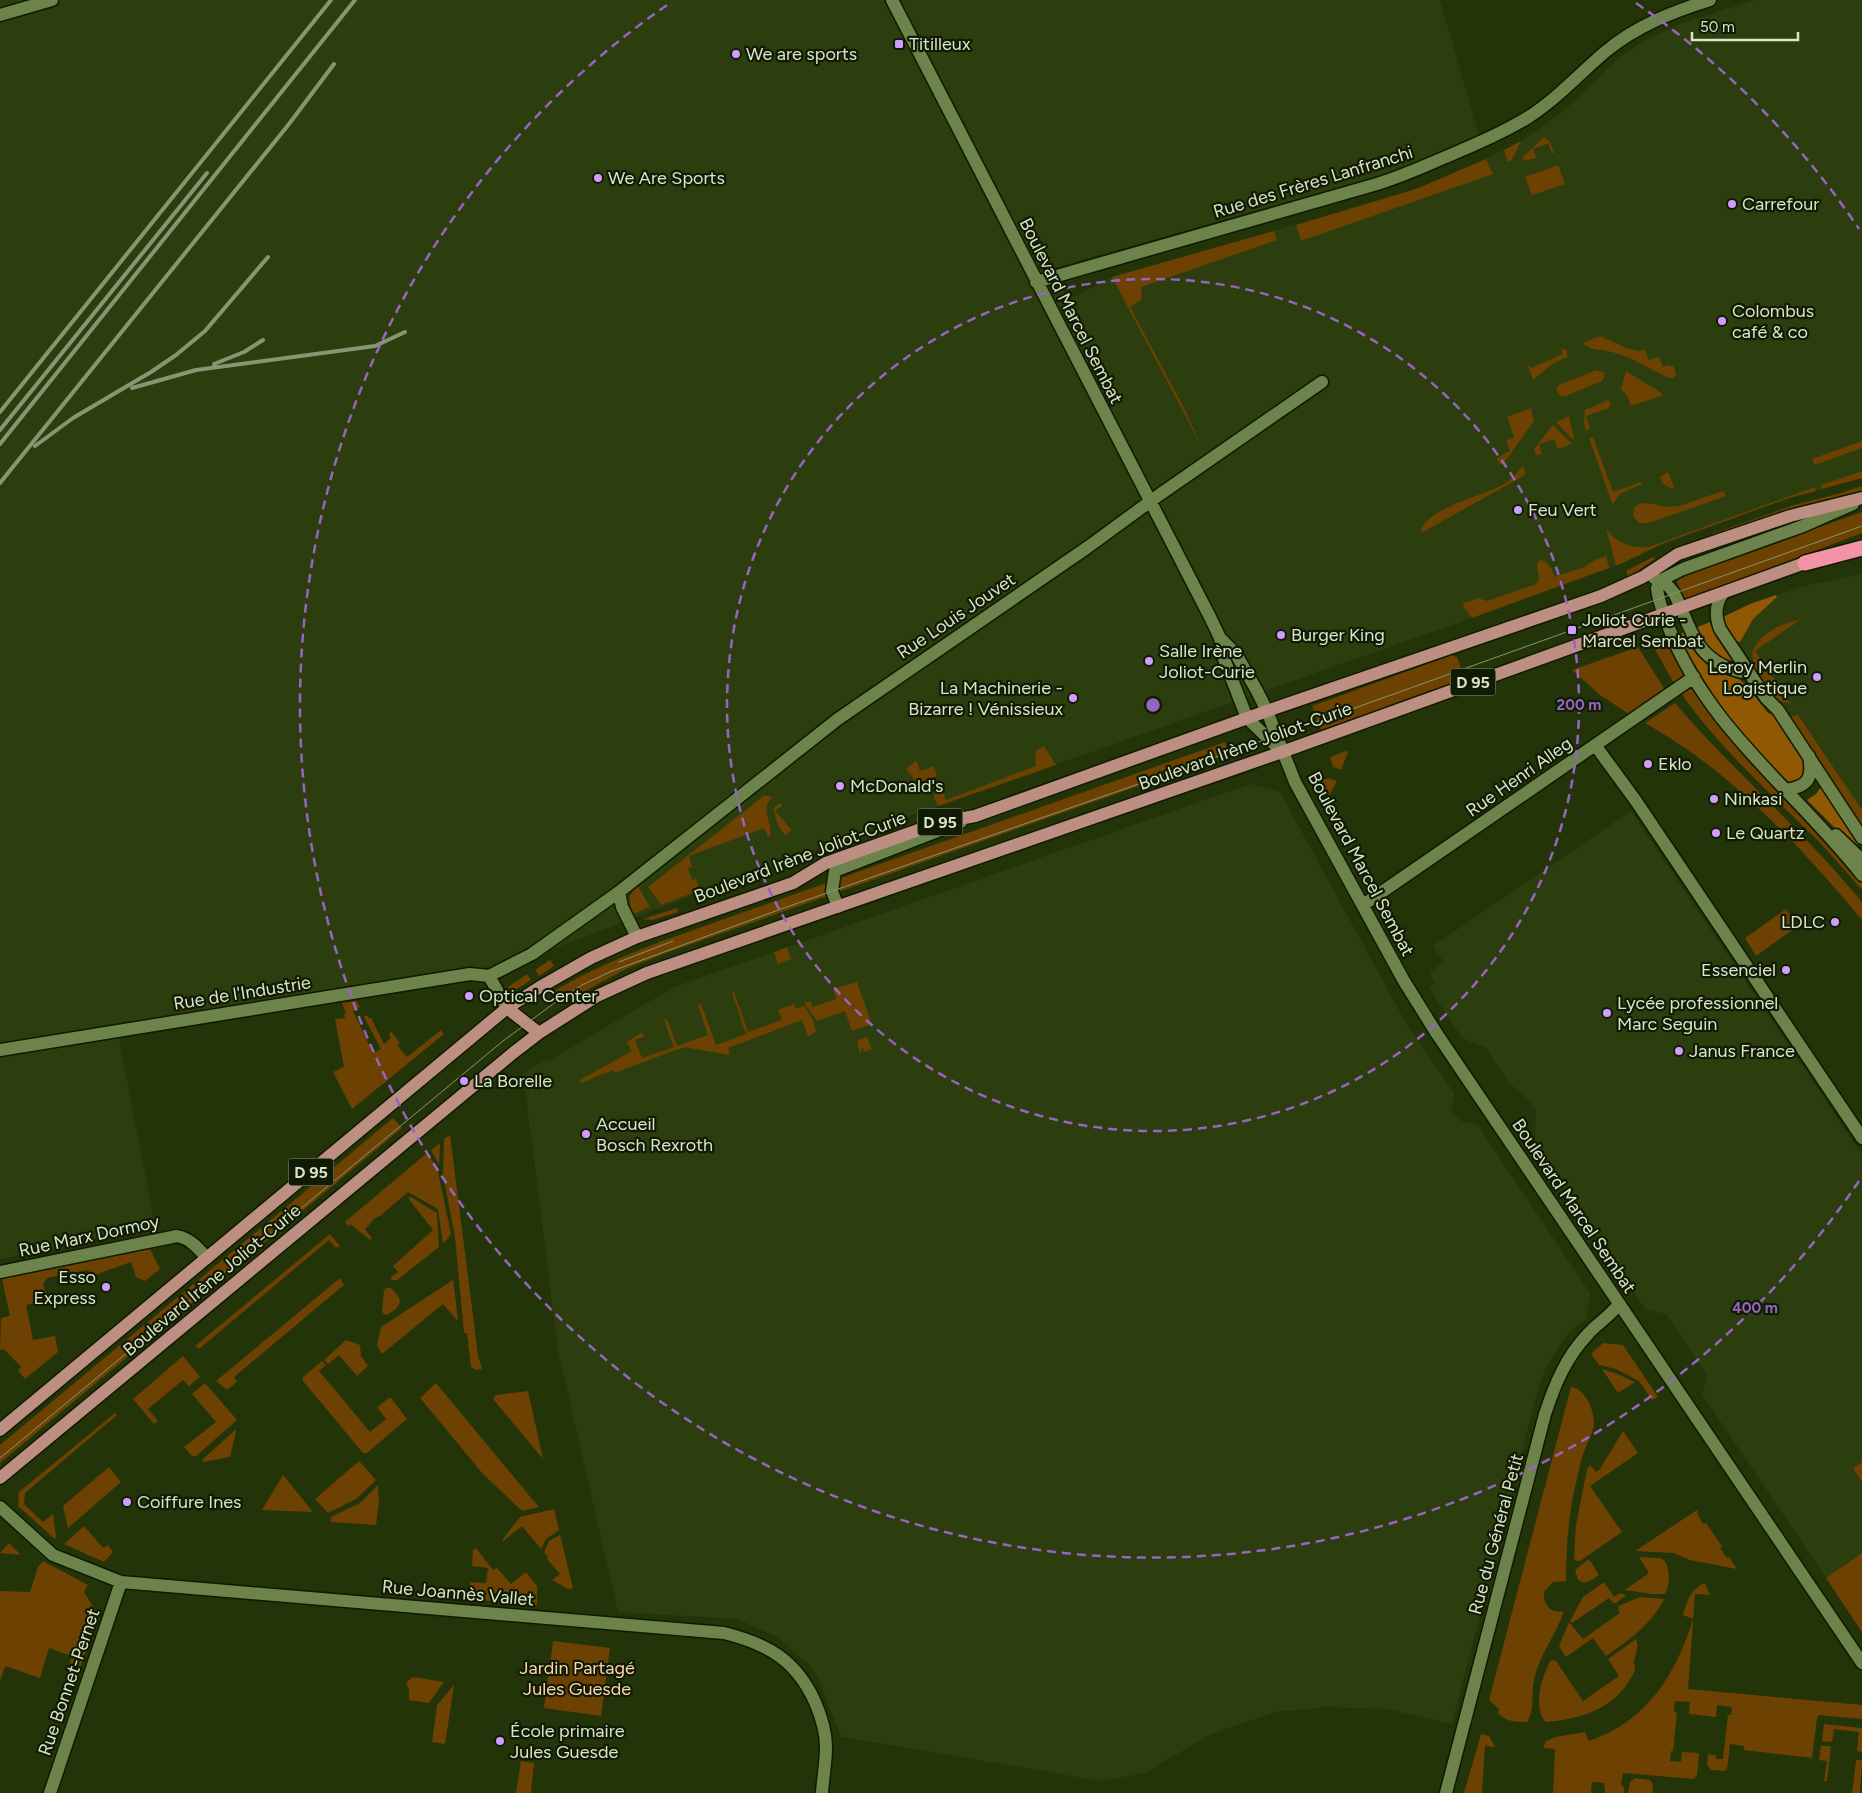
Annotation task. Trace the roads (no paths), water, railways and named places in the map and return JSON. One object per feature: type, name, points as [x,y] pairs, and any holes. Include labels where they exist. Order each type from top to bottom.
[{"type":"highway","points":[[1805,563],[1862,548]]},
{"type":"main road","name":"Boulevard Irène Joliot-Curie","points":[[0,1430],[507,1008],[540,986],[591,958],[637,937],[793,883],[826,863],[938,823],[975,816],[1247,718],[1601,596],[1643,577],[1678,554],[1790,516],[1862,499]]},
{"type":"main road","name":"Boulevard Irène Joliot-Curie","points":[[0,1478],[539,1032],[597,996],[647,973],[1282,752],[1862,541]]},
{"type":"main road","points":[[507,1008],[539,1032]]},
{"type":"street","points":[[0,15],[52,0]]},
{"type":"street","name":"Boulevard Marcel Sembat","points":[[892,0],[1220,638],[1224,659],[1247,718],[1282,752]]},
{"type":"street","name":"Rue des Frères Lanfranchi","points":[[1036,282],[1377,184],[1416,170],[1492,137],[1526,118],[1550,101],[1606,51],[1635,31],[1654,21],[1710,0]]},
{"type":"street","name":"Rue Louis Jouvet","points":[[532,954],[619,892],[838,718],[1088,547],[1150,501],[1322,382]]},
{"type":"street","name":"Boulevard Irène Joliot-Curie","points":[[1661,580],[1683,569],[1803,526],[1862,499]]},
{"type":"street","points":[[1643,577],[1661,580],[1670,587],[1682,608],[1694,639],[1704,653],[1725,667],[1750,674]]},
{"type":"street","points":[[1661,580],[1657,588],[1672,636],[1694,677],[1730,729],[1786,790],[1862,860]]},
{"type":"street","points":[[1723,593],[1718,601],[1716,620],[1720,630],[1766,698],[1778,710],[1862,838]]},
{"type":"street","name":"Boulevard Marcel Sembat","points":[[1220,638],[1236,654],[1267,711],[1295,782],[1404,981],[1437,1034],[1862,1663]]},
{"type":"street","name":"Rue Henri Alleg","points":[[1363,905],[1694,677]]},
{"type":"street","points":[[1595,745],[1636,801],[1862,1138]]},
{"type":"street","points":[[1786,790],[1803,785],[1808,781],[1810,772],[1808,755]]},
{"type":"street","name":"Boulevard Irène Joliot-Curie","points":[[838,907],[832,891],[835,870],[975,816]]},
{"type":"street","points":[[1813,816],[1862,875]]},
{"type":"street","points":[[619,892],[622,907],[637,937]]},
{"type":"street","name":"Rue de l'Industrie","points":[[0,1050],[470,974],[489,976],[532,954]]},
{"type":"street","points":[[489,976],[507,1008]]},
{"type":"street","name":"Rue Marx Dormoy","points":[[0,1272],[177,1236],[186,1238],[207,1258]]},
{"type":"street","name":"Rue du Général Petit","points":[[1446,1793],[1555,1383],[1579,1344],[1619,1304]]},
{"type":"street","name":"Rue Joannès Vallet","points":[[0,1507],[53,1555],[121,1582],[724,1633],[746,1639],[762,1645],[786,1661],[801,1676],[809,1690],[824,1730],[826,1747],[822,1793]]},
{"type":"street","name":"Rue Bonnet-Pernet","points":[[50,1793],[121,1582]]},
{"type":"tram line","points":[[0,1458],[503,1041],[582,985],[612,971],[781,909],[1313,723],[1862,526]]},
{"type":"tram line","points":[[619,962],[673,941]]},
{"type":"railway","points":[[0,412],[331,0]]},
{"type":"railway","points":[[0,444],[355,0]]},
{"type":"railway","points":[[0,483],[289,124],[334,64]]},
{"type":"railway","points":[[0,430],[207,173]]},
{"type":"railway","points":[[35,446],[73,418],[176,355],[205,331],[268,257]]},
{"type":"railway","points":[[132,388],[196,370],[375,346],[405,332]]},
{"type":"railway","points":[[214,364],[244,352],[263,340]]},
{"type":"place","name":"Titilleux","points":[[899,44]]},
{"type":"place","name":"We are sports","points":[[736,54]]},
{"type":"place","name":"We Are Sports","points":[[598,178]]},
{"type":"place","name":"Carrefour","points":[[1732,204]]},
{"type":"place","name":"Colombus café & co","points":[[1722,321]]},
{"type":"place","name":"Feu Vert","points":[[1518,510]]},
{"type":"place","name":"Joliot Curie - Marcel Sembat","points":[[1572,630]]},
{"type":"place","name":"Burger King","points":[[1281,635]]},
{"type":"place","name":"Salle Irène Joliot-Curie","points":[[1149,661]]},
{"type":"place","name":"Leroy Merlin Logistique","points":[[1817,677]]},
{"type":"place","name":"La Machinerie - Bizarre ! Vénissieux","points":[[1073,698]]},
{"type":"place","name":"Eklo","points":[[1648,764]]},
{"type":"place","name":"McDonald's","points":[[840,786]]},
{"type":"place","name":"Ninkasi","points":[[1714,799]]},
{"type":"place","name":"Le Quartz","points":[[1716,833]]},
{"type":"place","name":"LDLC","points":[[1835,922]]},
{"type":"place","name":"Essenciel","points":[[1786,970]]},
{"type":"place","name":"Optical Center","points":[[469,996]]},
{"type":"place","name":"Lycée professionnel Marc Seguin","points":[[1607,1013]]},
{"type":"place","name":"Janus France","points":[[1679,1051]]},
{"type":"place","name":"La Borelle","points":[[464,1081]]},
{"type":"place","name":"Accueil Bosch Rexroth","points":[[586,1134]]},
{"type":"place","name":"Esso Express","points":[[106,1287]]},
{"type":"place","name":"Coiffure Ines","points":[[127,1502]]},
{"type":"place","name":"École primaire Jules Guesde","points":[[500,1741]]},
{"type":"park label","name":"Jardin Partagé Jules Guesde","points":[[577,1678]]}]
